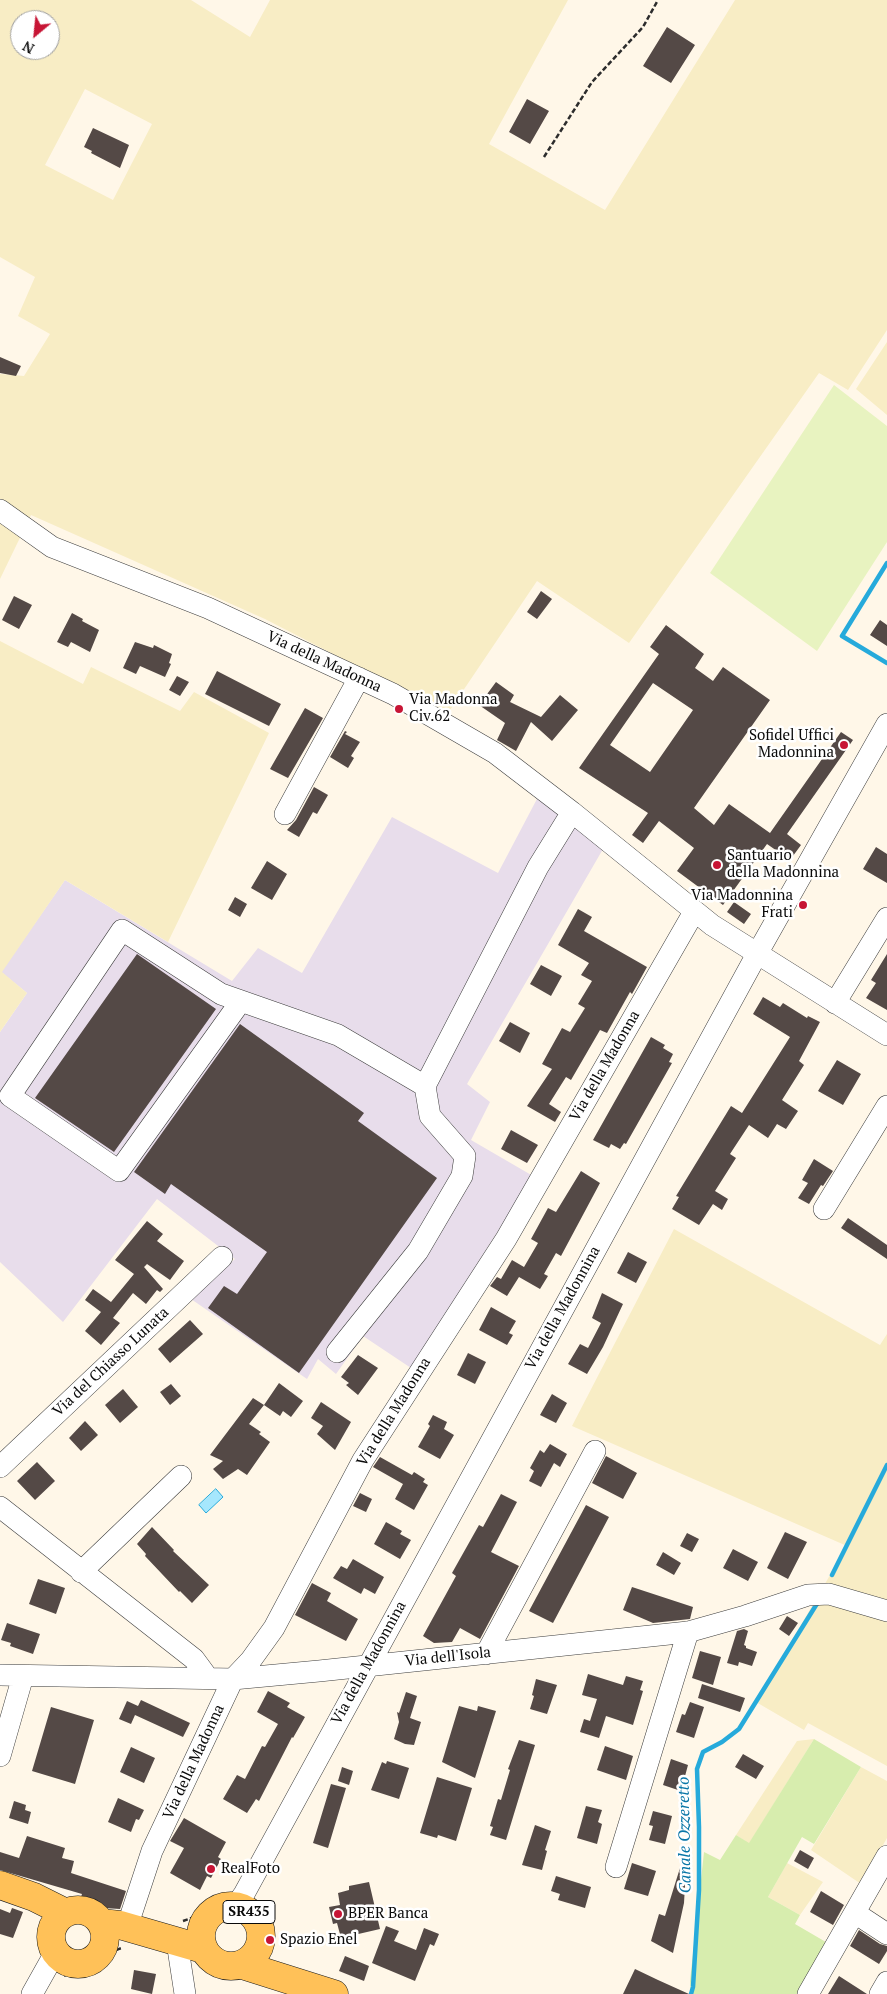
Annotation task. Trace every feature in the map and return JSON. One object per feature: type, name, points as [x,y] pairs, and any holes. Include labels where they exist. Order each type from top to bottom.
[{"type":"main road","points":[[0,1886],[59,1911],[75,1910],[93,1914],[116,1932],[188,1939],[213,1961],[220,1964],[227,1966],[255,1963],[334,1994]]},
{"type":"main road","name":"SR435","points":[[188,1939],[212,1912],[237,1902],[256,1920],[259,1926],[261,1940],[255,1963]]},
{"type":"main road","points":[[59,1911],[51,1935],[51,1944],[57,1966],[87,1964],[94,1960],[116,1932]]},
{"type":"street","name":"Via della Madonna","points":[[0,510],[52,547],[208,608],[359,678],[393,694],[495,753],[572,812],[694,912],[757,954],[887,1035]]},
{"type":"street","points":[[285,814],[359,678]]},
{"type":"street","name":"Via della Madonnina","points":[[237,1902],[757,954],[887,724]]},
{"type":"street","points":[[336,1352],[418,1251],[462,1176],[465,1156],[430,1116],[424,1086],[538,867],[572,812]]},
{"type":"street","name":"Via della Madonna","points":[[116,1932],[231,1682],[251,1660],[274,1628],[363,1460],[506,1239],[694,912]]},
{"type":"street","points":[[835,1003],[887,918]]},
{"type":"street","points":[[242,1001],[119,1171],[10,1096],[122,930],[221,994],[242,1001],[338,1035],[424,1086]]},
{"type":"street","points":[[824,1209],[887,1106]]},
{"type":"street","name":"Via del Chiasso Lunata","points":[[0,1466],[222,1257]]},
{"type":"street","points":[[486,1654],[596,1450]]},
{"type":"street","points":[[82,1572],[181,1476]]},
{"type":"street","points":[[0,1507],[194,1659],[208,1678]]},
{"type":"street","name":"Via dell'Isola","points":[[0,1675],[208,1678],[231,1682],[688,1632],[745,1616],[808,1595],[829,1594],[887,1611]]},
{"type":"street","points":[[616,1867],[688,1632]]},
{"type":"street","points":[[0,1756],[23,1676]]},
{"type":"street","points":[[808,1994],[887,1856]]},
{"type":"street","points":[[855,1913],[887,1934]]},
{"type":"street","points":[[185,1994],[188,1939]]},
{"type":"street","points":[[32,1994],[57,1966]]},
{"type":"street","points":[[880,1994],[887,1982]]},
{"type":"path","points":[[544,157],[592,82],[643,27],[658,0]]},
{"type":"path","points":[[188,1939],[191,1919],[237,1902]]},
{"type":"path","points":[[57,1966],[69,1973],[81,1973],[95,1968],[116,1950],[116,1932]]},
{"type":"shaded area","points":[[0,0],[191,0],[250,37],[270,0],[568,0],[489,144],[605,210],[735,0],[887,0],[887,330],[848,390],[819,373],[629,643],[537,581],[448,713],[265,619],[31,515],[0,579],[0,374],[24,376],[50,334],[18,316],[35,277],[0,257]],"holes":[[[85,89],[152,124],[113,200],[45,165]]]},
{"type":"shaded area","points":[[887,342],[887,415],[856,389]]},
{"type":"shaded area","points":[[0,641],[83,684],[91,667],[180,711],[194,692],[269,733],[168,942],[65,880],[2,972],[27,993],[0,1032]]},
{"type":"shaded area","points":[[538,797],[603,849],[467,1084],[490,1102],[471,1140],[533,1176],[411,1368],[363,1336],[336,1374],[318,1359],[307,1379],[191,1299],[235,1259],[157,1199],[63,1322],[0,1262],[0,1032],[27,993],[1,972],[65,880],[232,981],[258,948],[302,973],[392,817],[498,873]]},
{"type":"shaded area","points":[[674,1229],[880,1345],[887,1334],[887,1766],[808,1723],[804,1730],[756,1702],[847,1546],[572,1426]]},
{"type":"shaded area","points":[[814,1739],[749,1844],[736,1835],[797,1741]]},
{"type":"shaded area","points":[[861,1767],[887,1781],[887,1838],[861,1884],[811,1850]]},
{"type":"shaded area","points":[[787,1863],[823,1882],[800,1915],[768,1897]]},
{"type":"green space","points":[[834,385],[887,426],[887,542],[817,651],[710,573]]},
{"type":"green space","points":[[814,1739],[861,1767],[814,1844],[802,1837],[768,1897],[800,1915],[795,1924],[831,1945],[798,1994],[691,1994],[690,1981],[704,1852],[720,1860],[736,1835],[749,1843]]},
{"type":"water","points":[[216,1489],[223,1497],[206,1513],[199,1505]]},
{"type":"building","points":[[667,27],[695,45],[671,83],[643,66]]},
{"type":"building","points":[[527,99],[549,111],[530,144],[509,132]]},
{"type":"building","points":[[93,128],[129,145],[120,168],[91,153],[92,151],[84,147]]},
{"type":"building","points":[[0,357],[21,366],[16,376],[0,373]]},
{"type":"building","points":[[541,591],[552,599],[537,619],[527,612]]},
{"type":"building","points":[[14,596],[32,605],[19,629],[2,620]]},
{"type":"building","points":[[72,613],[99,630],[90,652],[71,642],[68,647],[57,642]]},
{"type":"building","points":[[880,620],[887,625],[887,646],[870,635]]},
{"type":"building","points":[[666,625],[704,654],[695,668],[713,681],[723,667],[770,700],[694,808],[714,825],[729,804],[770,833],[841,732],[853,740],[787,834],[801,845],[790,860],[767,844],[723,905],[677,871],[694,848],[659,821],[643,843],[632,835],[648,813],[579,768],[659,654],[650,647]],"holes":[[[653,683],[693,710],[650,772],[610,745]]]},
{"type":"building","points":[[135,642],[153,648],[154,645],[172,654],[169,663],[171,664],[165,677],[140,666],[136,674],[123,668]]},
{"type":"building","points":[[217,671],[281,704],[269,726],[205,694]]},
{"type":"building","points":[[177,676],[189,682],[180,696],[169,690]]},
{"type":"building","points":[[496,682],[514,695],[510,702],[541,717],[560,695],[578,710],[552,741],[531,722],[516,751],[497,740],[505,723],[479,705]]},
{"type":"building","points":[[305,708],[323,718],[288,778],[270,769]]},
{"type":"building","points":[[345,731],[347,732],[345,734],[360,742],[351,756],[354,758],[348,768],[330,757]]},
{"type":"building","points":[[314,787],[328,795],[317,814],[313,812],[299,837],[287,830],[296,820]]},
{"type":"building","points":[[876,847],[887,854],[887,883],[863,869]]},
{"type":"building","points":[[267,861],[287,874],[272,900],[251,888]]},
{"type":"building","points":[[235,897],[247,904],[240,917],[228,910]]},
{"type":"building","points":[[734,902],[751,914],[744,924],[727,912]]},
{"type":"building","points":[[578,909],[592,917],[584,931],[647,967],[632,994],[630,992],[607,1033],[600,1030],[571,1080],[566,1077],[549,1104],[561,1112],[555,1122],[527,1106],[552,1069],[542,1064],[562,1028],[570,1032],[585,1008],[578,1004],[592,981],[581,975],[589,963],[558,945]]},
{"type":"building","points":[[137,954],[216,1009],[114,1152],[35,1098]]},
{"type":"building","points":[[887,954],[887,1010],[866,998],[876,983],[871,980]]},
{"type":"building","points":[[541,965],[562,976],[551,996],[530,984]]},
{"type":"building","points":[[763,997],[780,1007],[783,1003],[807,1018],[808,1016],[820,1022],[799,1061],[804,1065],[782,1100],[798,1111],[786,1129],[777,1124],[768,1138],[749,1125],[730,1154],[736,1158],[715,1191],[728,1199],[722,1210],[713,1204],[699,1225],[672,1209],[679,1197],[676,1196],[731,1106],[742,1113],[790,1037],[753,1014]]},
{"type":"building","points":[[510,1022],[530,1033],[520,1053],[499,1041]]},
{"type":"building","points":[[240,1024],[364,1113],[358,1121],[437,1178],[299,1373],[208,1308],[224,1286],[237,1294],[267,1252],[171,1184],[165,1194],[134,1172]]},
{"type":"building","points":[[651,1037],[665,1045],[663,1048],[673,1054],[669,1062],[672,1063],[626,1144],[624,1143],[620,1149],[611,1144],[609,1148],[593,1140]]},
{"type":"building","points":[[837,1060],[861,1074],[843,1105],[818,1091]]},
{"type":"building","points":[[511,1130],[538,1145],[527,1163],[501,1149]]},
{"type":"building","points":[[814,1159],[833,1171],[809,1204],[798,1198],[808,1183],[802,1180]]},
{"type":"building","points":[[581,1171],[600,1183],[561,1256],[556,1253],[544,1274],[548,1276],[540,1289],[519,1277],[507,1296],[490,1286],[497,1277],[501,1279],[512,1260],[524,1267],[538,1243],[531,1239],[548,1208],[556,1212]]},
{"type":"building","points":[[848,1218],[887,1245],[887,1259],[841,1228]]},
{"type":"building","points":[[147,1221],[163,1234],[157,1241],[184,1261],[170,1280],[147,1264],[144,1267],[163,1289],[160,1292],[157,1290],[146,1304],[133,1293],[113,1318],[120,1323],[101,1345],[85,1331],[101,1312],[85,1300],[93,1289],[111,1302],[134,1274],[115,1260]]},
{"type":"building","points":[[628,1252],[647,1262],[636,1283],[617,1273]]},
{"type":"building","points":[[602,1293],[623,1304],[603,1347],[587,1374],[568,1364],[580,1344],[588,1348],[601,1323],[592,1318]]},
{"type":"building","points":[[491,1307],[516,1321],[509,1333],[513,1335],[507,1345],[479,1330]]},
{"type":"building","points":[[190,1320],[203,1334],[170,1363],[158,1349]]},
{"type":"building","points":[[468,1353],[486,1362],[475,1384],[457,1375]]},
{"type":"building","points":[[358,1355],[378,1368],[358,1395],[346,1385],[349,1383],[341,1377]]},
{"type":"building","points":[[279,1383],[303,1401],[291,1417],[283,1411],[280,1416],[264,1405]]},
{"type":"building","points":[[171,1384],[181,1396],[170,1405],[160,1392]]},
{"type":"building","points":[[123,1389],[138,1407],[120,1423],[105,1405]]},
{"type":"building","points":[[552,1394],[567,1403],[556,1423],[540,1415]]},
{"type":"building","points":[[253,1398],[264,1405],[249,1424],[261,1432],[259,1434],[270,1442],[247,1475],[238,1469],[223,1479],[213,1469],[223,1461],[210,1455]]},
{"type":"building","points":[[321,1402],[351,1422],[335,1450],[317,1434],[323,1426],[311,1418]]},
{"type":"building","points":[[433,1415],[447,1422],[444,1429],[454,1435],[440,1459],[418,1447],[430,1426],[428,1424]]},
{"type":"building","points":[[85,1421],[98,1435],[81,1451],[69,1438]]},
{"type":"building","points":[[550,1444],[567,1454],[560,1467],[554,1463],[541,1487],[529,1481],[534,1471],[530,1468],[540,1450],[544,1453]]},
{"type":"building","points":[[606,1456],[637,1473],[623,1499],[592,1483]]},
{"type":"building","points":[[380,1457],[412,1475],[414,1472],[425,1479],[423,1482],[428,1485],[414,1510],[395,1499],[403,1484],[373,1467]]},
{"type":"building","points":[[37,1462],[55,1481],[35,1500],[17,1481]]},
{"type":"building","points":[[360,1493],[372,1499],[366,1512],[353,1506]]},
{"type":"building","points":[[501,1494],[517,1502],[491,1552],[519,1566],[480,1639],[460,1628],[452,1642],[434,1643],[423,1636],[456,1576],[452,1573],[479,1525],[483,1527]]},
{"type":"building","points":[[586,1505],[609,1517],[553,1623],[529,1611]]},
{"type":"building","points":[[386,1522],[402,1531],[400,1534],[411,1540],[400,1559],[374,1544]]},
{"type":"building","points":[[152,1527],[173,1551],[209,1585],[192,1603],[145,1556],[146,1554],[137,1544]]},
{"type":"building","points":[[785,1532],[807,1542],[788,1579],[767,1568]]},
{"type":"building","points":[[687,1533],[699,1539],[692,1552],[680,1546]]},
{"type":"building","points":[[733,1549],[758,1562],[748,1581],[723,1568]]},
{"type":"building","points":[[663,1552],[681,1563],[674,1575],[656,1565]]},
{"type":"building","points":[[353,1559],[384,1577],[375,1594],[364,1588],[361,1594],[333,1578],[341,1566],[347,1569]]},
{"type":"building","points":[[38,1579],[65,1588],[56,1614],[29,1604]]},
{"type":"building","points":[[312,1583],[331,1593],[327,1601],[358,1619],[346,1641],[295,1615]]},
{"type":"building","points":[[632,1587],[693,1607],[690,1619],[653,1623],[623,1610]]},
{"type":"building","points":[[787,1616],[798,1623],[789,1636],[779,1629]]},
{"type":"building","points":[[7,1623],[40,1634],[33,1654],[10,1646],[11,1643],[1,1640]]},
{"type":"building","points":[[744,1629],[748,1631],[744,1645],[746,1648],[757,1652],[752,1666],[739,1662],[738,1666],[727,1663],[737,1631]]},
{"type":"building","points":[[700,1651],[721,1657],[713,1685],[692,1678]]},
{"type":"building","points":[[588,1674],[623,1685],[626,1676],[643,1681],[640,1690],[643,1691],[633,1725],[606,1716],[599,1738],[580,1732],[584,1719],[590,1721],[597,1699],[582,1695]]},
{"type":"building","points":[[536,1679],[557,1685],[547,1714],[530,1709]]},
{"type":"building","points":[[702,1684],[745,1698],[740,1712],[698,1698]]},
{"type":"building","points":[[268,1691],[290,1703],[287,1707],[305,1717],[292,1737],[259,1801],[256,1799],[247,1813],[223,1799],[237,1775],[245,1779],[262,1746],[265,1747],[278,1724],[257,1712]]},
{"type":"building","points":[[406,1692],[417,1696],[410,1718],[421,1722],[414,1745],[405,1744],[394,1739],[399,1722],[397,1712],[399,1713]]},
{"type":"building","points":[[141,1700],[190,1723],[183,1737],[135,1715],[131,1724],[119,1719],[127,1701],[138,1706]]},
{"type":"building","points":[[690,1702],[704,1707],[694,1738],[676,1732],[682,1714],[685,1715]]},
{"type":"building","points":[[459,1706],[477,1711],[478,1706],[496,1711],[475,1778],[442,1762]]},
{"type":"building","points":[[51,1707],[94,1720],[75,1784],[32,1771]]},
{"type":"building","points":[[519,1740],[535,1745],[506,1840],[490,1835],[493,1827],[490,1826],[498,1799],[501,1800],[510,1770],[508,1769]]},
{"type":"building","points":[[605,1746],[633,1756],[626,1780],[597,1770]]},
{"type":"building","points":[[131,1747],[155,1758],[144,1783],[120,1772]]},
{"type":"building","points":[[743,1754],[764,1766],[756,1779],[735,1767]]},
{"type":"building","points":[[671,1759],[688,1765],[681,1791],[663,1785]]},
{"type":"building","points":[[387,1761],[409,1768],[399,1799],[371,1790],[382,1762],[386,1764]]},
{"type":"building","points":[[342,1767],[353,1771],[349,1785],[338,1781]]},
{"type":"building","points":[[437,1777],[472,1788],[456,1841],[438,1835],[437,1838],[420,1833]]},
{"type":"building","points":[[331,1784],[346,1788],[328,1848],[313,1843]]},
{"type":"building","points":[[118,1798],[144,1810],[139,1820],[136,1819],[131,1832],[108,1822]]},
{"type":"building","points":[[14,1801],[26,1805],[25,1810],[31,1812],[28,1824],[9,1818]]},
{"type":"building","points":[[586,1806],[602,1810],[598,1822],[602,1824],[597,1844],[577,1838]]},
{"type":"building","points":[[653,1811],[672,1816],[665,1844],[649,1840],[653,1826],[649,1825]]},
{"type":"building","points":[[184,1818],[226,1842],[218,1857],[221,1859],[211,1878],[207,1876],[200,1890],[170,1873],[184,1848],[170,1841]]},
{"type":"building","points":[[535,1825],[551,1831],[545,1850],[547,1851],[542,1870],[522,1865]]},
{"type":"building","points":[[27,1836],[65,1848],[62,1858],[74,1861],[71,1873],[126,1891],[120,1909],[104,1908],[80,1900],[82,1894],[0,1870],[0,1852],[19,1858]]},
{"type":"building","points":[[800,1850],[814,1858],[808,1869],[794,1861]]},
{"type":"building","points":[[632,1863],[656,1871],[648,1896],[624,1889]]},
{"type":"building","points":[[680,1868],[686,1869],[684,1903],[673,1953],[651,1941],[659,1914],[665,1916]]},
{"type":"building","points":[[556,1876],[591,1887],[585,1908],[558,1900],[560,1894],[551,1891]]},
{"type":"building","points":[[369,1882],[380,1929],[341,1938],[337,1923],[333,1924],[329,1907],[340,1905],[338,1893],[349,1890],[349,1886]]},
{"type":"building","points":[[821,1891],[844,1905],[833,1925],[810,1912]]},
{"type":"building","points":[[12,1908],[23,1912],[13,1938],[0,1934],[0,1909],[10,1913]]},
{"type":"building","points":[[386,1926],[399,1931],[394,1941],[416,1950],[424,1928],[439,1934],[434,1946],[430,1944],[415,1981],[372,1963]]},
{"type":"building","points":[[859,1930],[880,1944],[887,1946],[887,1951],[879,1964],[850,1946]]},
{"type":"building","points":[[345,1956],[369,1966],[364,1981],[339,1971]]},
{"type":"building","points":[[635,1969],[658,1980],[689,1994],[623,1994]]},
{"type":"building","points":[[134,1970],[156,1974],[152,1994],[131,1989]]},
{"type":"building","points":[[839,1976],[867,1994],[828,1994]]},
{"type":"waterway","name":"Canale Ozzeretto","points":[[887,563],[842,636],[887,663]]},
{"type":"waterway","name":"Canale Ozzeretto","points":[[832,1575],[887,1465]]},
{"type":"waterway","name":"Canale Ozzeretto","points":[[691,1994],[699,1890],[697,1769],[703,1752],[722,1742],[739,1729],[818,1602]]},
{"type":"place","name":"Via Madonna Civ.62","points":[[399,709]]},
{"type":"place","name":"Sofidel Uffici Madonnina","points":[[844,745]]},
{"type":"place","name":"Santuario della Madonnina","points":[[717,865]]},
{"type":"place","name":"Via Madonnina Frati","points":[[803,905]]},
{"type":"place","name":"RealFoto","points":[[211,1869]]},
{"type":"place","name":"BPER Banca","points":[[338,1914]]},
{"type":"place","name":"Spazio Enel","points":[[270,1940]]}]
